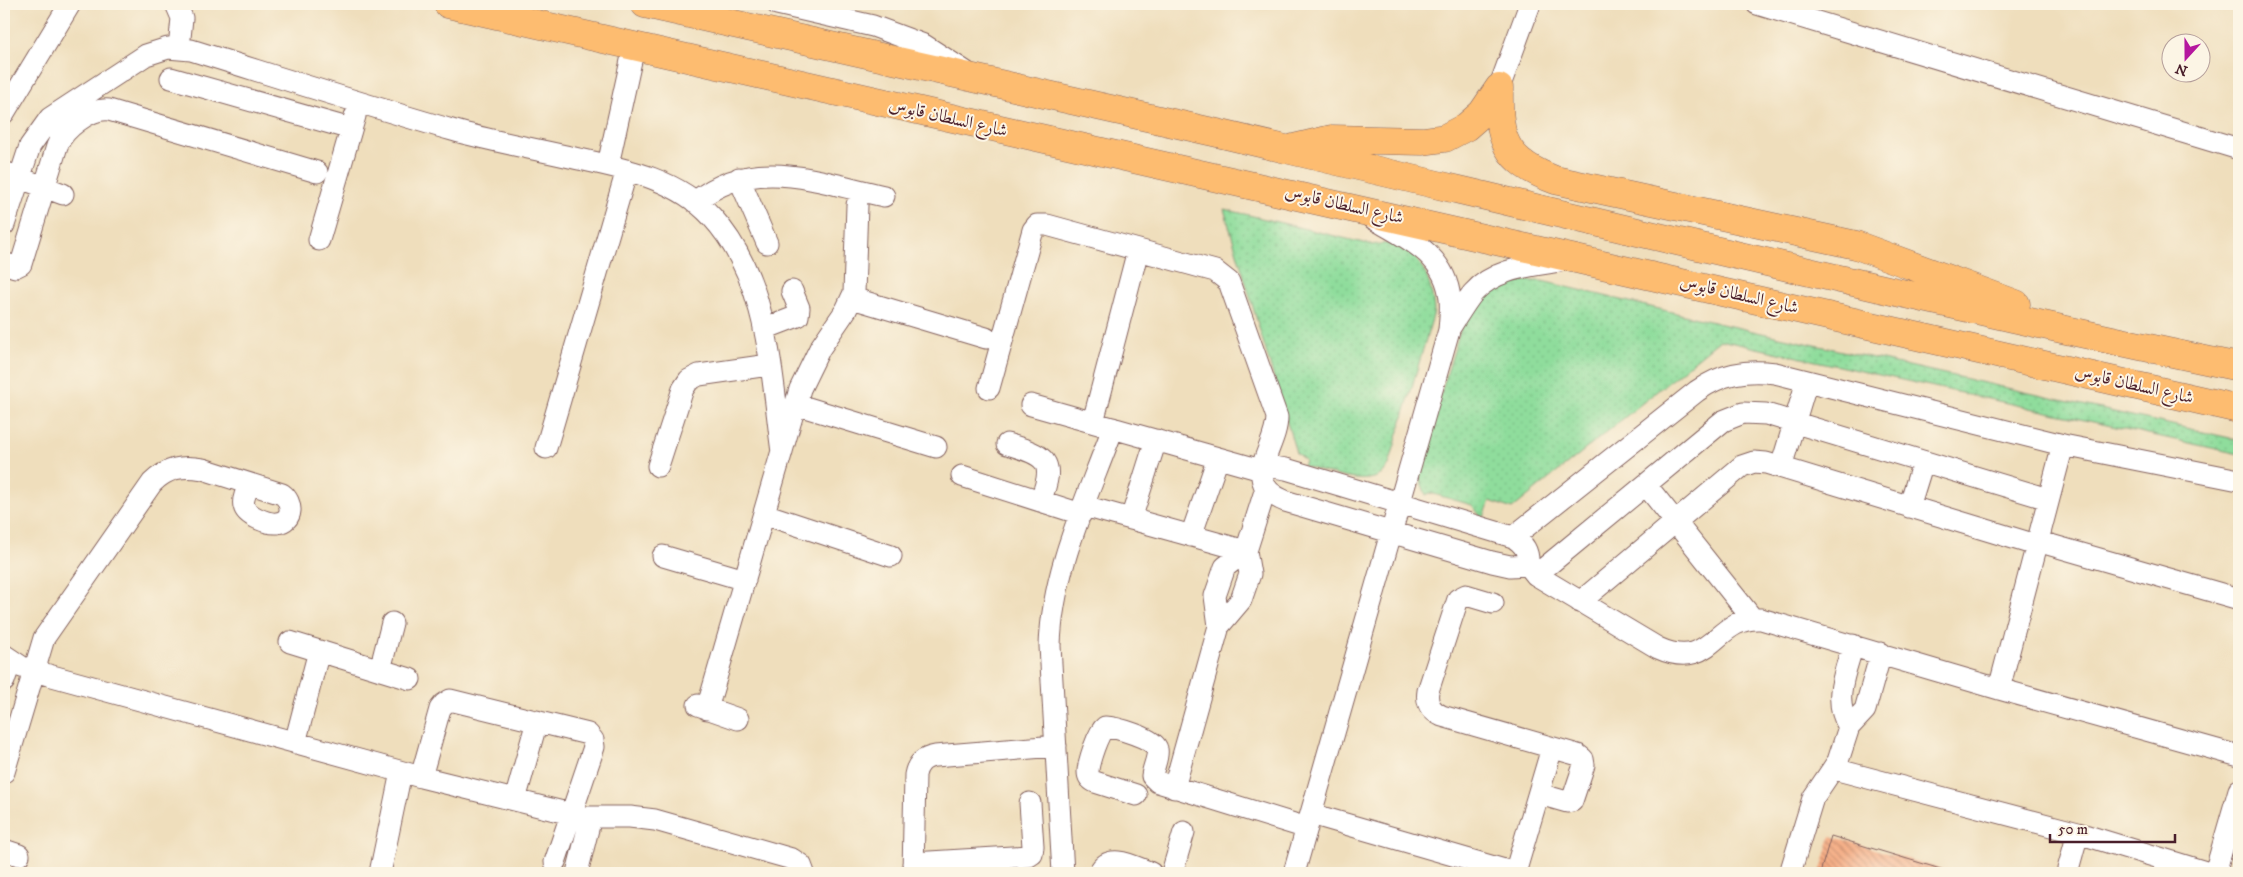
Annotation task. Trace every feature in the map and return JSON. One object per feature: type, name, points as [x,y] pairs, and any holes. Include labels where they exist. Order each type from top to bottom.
[{"type":"highway","name":"شارع السلطان قابوس","points":[[448,4],[2239,409]]},
{"type":"highway","points":[[645,4],[1289,149],[1708,249],[2119,342],[2239,367]]},
{"type":"highway","points":[[1289,149],[1332,139],[1423,141],[1445,138],[1466,127],[1482,113],[1499,88]]},
{"type":"highway","points":[[1499,88],[1498,117],[1505,143],[1527,168],[1540,174],[1555,180],[1856,245],[2119,342]]},
{"type":"street","points":[[4,113],[70,4]]},
{"type":"street","points":[[176,4],[182,18],[179,48]]},
{"type":"street","points":[[776,4],[873,26],[924,45],[977,79]]},
{"type":"street","points":[[1499,88],[1530,4]]},
{"type":"street","points":[[1757,4],[2239,149]]},
{"type":"street","points":[[546,448],[618,168],[634,47]]},
{"type":"street","points":[[4,225],[11,175],[50,118],[146,55],[168,48],[179,48],[453,130],[618,168],[663,182],[695,202],[712,216],[739,258],[753,288],[764,329],[782,452]]},
{"type":"street","points":[[171,78],[351,129]]},
{"type":"street","points":[[319,240],[359,101]]},
{"type":"street","points":[[4,263],[15,268],[22,264],[54,191],[63,133],[93,113],[105,110],[318,172]]},
{"type":"street","points":[[695,202],[716,187],[739,178],[764,174],[777,174],[884,196]]},
{"type":"street","points":[[11,175],[54,191]]},
{"type":"street","points":[[739,178],[767,243]]},
{"type":"street","points":[[738,719],[703,707],[745,580],[795,404],[812,361],[852,298],[855,284],[857,205]]},
{"type":"street","points":[[1294,873],[1449,330],[1449,289],[1434,260],[1416,243],[1356,208]]},
{"type":"street","points":[[989,388],[1035,228],[1044,224],[1215,271],[1229,282],[1277,417],[1276,427],[1246,552],[1250,574],[1241,600],[1219,626],[1174,788]]},
{"type":"street","points":[[1064,873],[1050,646],[1051,616],[1060,570],[1082,510],[1103,425],[1138,250]]},
{"type":"street","points":[[1449,330],[1472,295],[1488,280],[1508,271],[1577,258]]},
{"type":"street","points":[[764,329],[798,316],[799,308],[792,291]]},
{"type":"street","points":[[852,298],[986,338]]},
{"type":"street","points":[[658,466],[683,389],[689,380],[699,375],[770,365]]},
{"type":"street","points":[[1513,537],[1697,391],[1717,379],[1739,372],[1763,371],[2063,446],[2239,480]]},
{"type":"street","points":[[1781,467],[1807,381]]},
{"type":"street","points":[[795,404],[936,446]]},
{"type":"street","points":[[1031,405],[1218,458],[1263,479],[1272,495],[1285,501],[1501,564],[1532,570],[1580,602],[1658,648],[1675,654],[1685,655],[1699,652],[1736,623],[1752,618],[1761,619],[1999,689],[2239,756]]},
{"type":"street","points":[[1532,570],[1646,485],[1723,421],[1736,414],[1758,412],[1795,422],[2048,499]]},
{"type":"street","points":[[1131,519],[1156,440]]},
{"type":"street","points":[[1007,444],[1033,452],[1041,457],[1046,465],[1048,479],[1040,501]]},
{"type":"street","points":[[1999,689],[2063,446]]},
{"type":"street","points":[[1191,536],[1218,458]]},
{"type":"street","points":[[1580,602],[1742,466],[1760,461],[1910,507],[2239,599]]},
{"type":"street","points":[[1910,507],[1923,462]]},
{"type":"street","points":[[4,772],[34,671],[49,629],[152,483],[159,476],[174,468],[193,467],[250,484]]},
{"type":"street","points":[[1263,479],[1279,467],[1513,537],[1524,546],[1532,570]]},
{"type":"street","points":[[962,476],[1040,501],[1131,519],[1246,552]]},
{"type":"street","points":[[1646,485],[1752,618]]},
{"type":"street","points":[[764,514],[890,556]]},
{"type":"street","points":[[663,556],[745,580]]},
{"type":"street","points":[[1494,603],[1466,595],[1458,599],[1428,690],[1429,704],[1434,711],[1442,716],[1578,755],[1583,759],[1584,766],[1575,797],[1572,801],[1567,802],[1539,794]]},
{"type":"street","points":[[380,670],[392,624]]},
{"type":"street","points":[[290,642],[410,679]]},
{"type":"street","points":[[1849,727],[1841,712],[1839,695],[1853,645]]},
{"type":"street","points":[[295,742],[319,651]]},
{"type":"street","points":[[1790,873],[1813,798],[1834,769],[1842,753],[1849,727],[1864,710],[1881,653]]},
{"type":"street","points":[[5,671],[34,671],[411,774],[581,816],[630,817],[668,822],[792,859],[801,865],[804,873]]},
{"type":"street","points":[[380,873],[411,774],[440,709],[447,702],[454,700],[588,734],[593,740],[594,747],[581,816],[578,873]]},
{"type":"street","points":[[515,800],[537,721]]},
{"type":"street","points":[[1136,796],[1094,782],[1089,778],[1088,771],[1098,734],[1105,727],[1152,741],[1158,751],[1152,776],[1158,782],[1174,788],[1515,873],[1552,748]]},
{"type":"street","points":[[1030,803],[1033,847],[1032,854],[1029,856],[913,868],[915,775],[923,760],[935,756],[1056,746]]},
{"type":"street","points":[[1834,769],[2078,833],[2209,873]]},
{"type":"street","points":[[2215,873],[2239,790]]},
{"type":"street","points":[[556,862],[581,816]]},
{"type":"street","points":[[1172,873],[1184,832]]},
{"type":"street","points":[[2067,873],[2078,833]]},
{"type":"street","points":[[1099,873],[1107,863],[1116,861],[1151,873]]},
{"type":"green space","points":[[1224,209],[1372,245],[1392,244],[1411,254],[1424,270],[1431,291],[1434,312],[1389,465],[1382,474],[1374,478],[1354,479],[1303,466],[1305,460],[1296,453]]},
{"type":"green space","points":[[1518,281],[1542,281],[1726,325],[2239,440],[2239,454],[1720,340],[1512,509],[1490,501],[1484,517],[1481,517],[1472,505],[1430,493],[1426,495],[1417,472],[1462,324],[1480,299],[1496,288]]},
{"type":"building","points":[[1831,836],[1944,870],[1944,873],[1820,873]]}]
